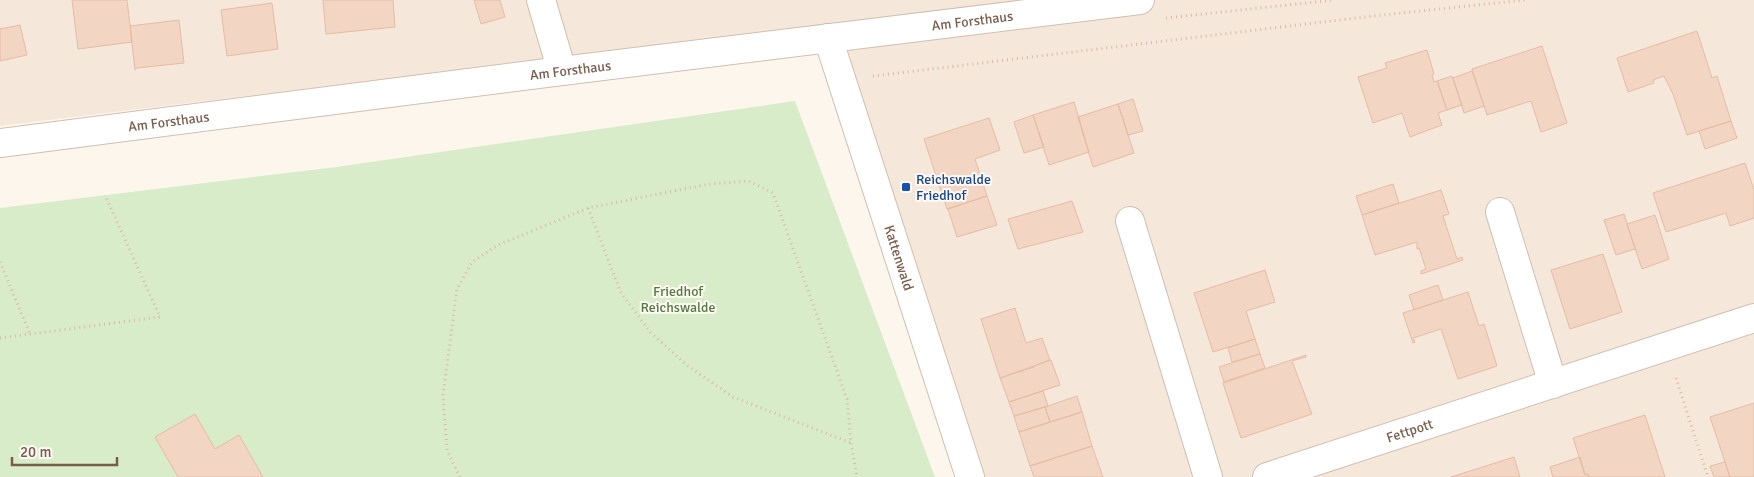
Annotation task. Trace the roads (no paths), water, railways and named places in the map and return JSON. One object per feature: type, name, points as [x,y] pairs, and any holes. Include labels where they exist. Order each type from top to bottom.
[{"type":"street","points":[[541,0],[562,72]]},
{"type":"street","name":"Am Forsthaus","points":[[0,143],[1140,0]]},
{"type":"street","name":"Kattenwald","points":[[828,38],[970,477]]},
{"type":"street","points":[[1500,212],[1553,384]]},
{"type":"street","points":[[1130,221],[1208,477]]},
{"type":"street","name":"Fettpott","points":[[1268,477],[1754,318]]},
{"type":"place","name":"Reichswalde Friedhof","points":[[906,187]]},
{"type":"park label","name":"Friedhof Reichswalde","points":[[678,300]]}]
